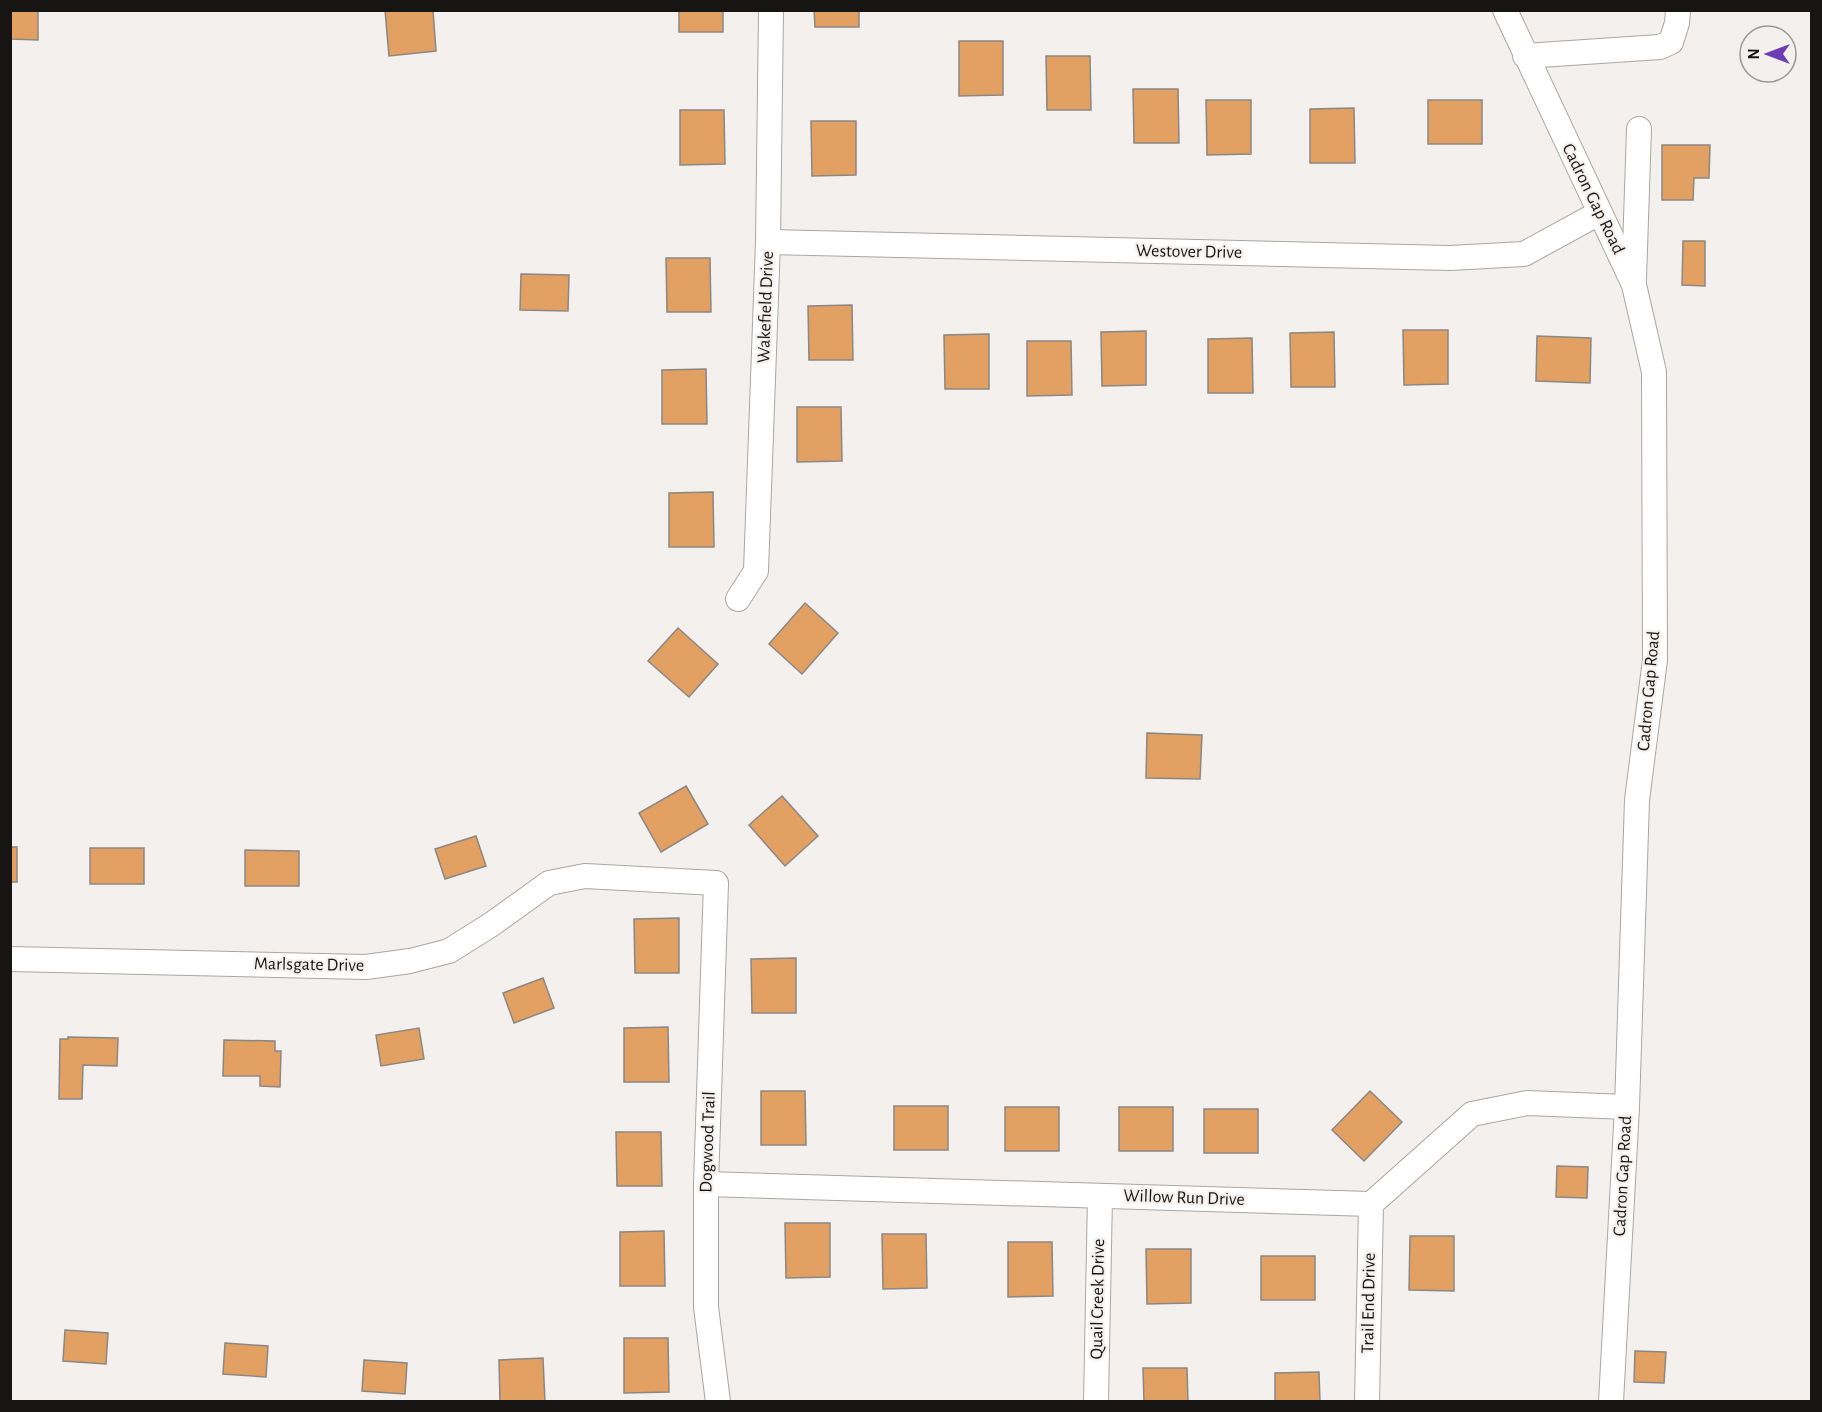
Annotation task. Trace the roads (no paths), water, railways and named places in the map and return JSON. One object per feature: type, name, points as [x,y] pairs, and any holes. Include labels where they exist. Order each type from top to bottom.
[{"type":"street","name":"Wakefield Drive","points":[[738,599],[756,571],[768,242],[771,10]]},
{"type":"street","name":"Cadron Gap Road","points":[[1505,10],[1634,285],[1654,372],[1655,660],[1637,800],[1627,1107],[1611,1401]]},
{"type":"street","points":[[1525,56],[1660,47],[1671,42],[1677,23],[1678,10]]},
{"type":"street","points":[[1634,285],[1639,129]]},
{"type":"street","name":"Westover Drive","points":[[768,242],[1450,258],[1524,254],[1599,213]]},
{"type":"street","name":"Marlsgate Drive","points":[[10,959],[366,967],[410,961],[450,951],[549,883],[585,876],[716,883]]},
{"type":"street","name":"Dogwood Trail","points":[[716,883],[706,1184],[706,1307],[718,1401]]},
{"type":"street","points":[[1371,1204],[1472,1114],[1527,1102],[1627,1107]]},
{"type":"street","name":"Willow Run Drive","points":[[706,1184],[1371,1204]]},
{"type":"street","name":"Quail Creek Drive","points":[[1096,1401],[1100,1196]]},
{"type":"street","name":"Trail End Drive","points":[[1367,1401],[1371,1204]]}]
